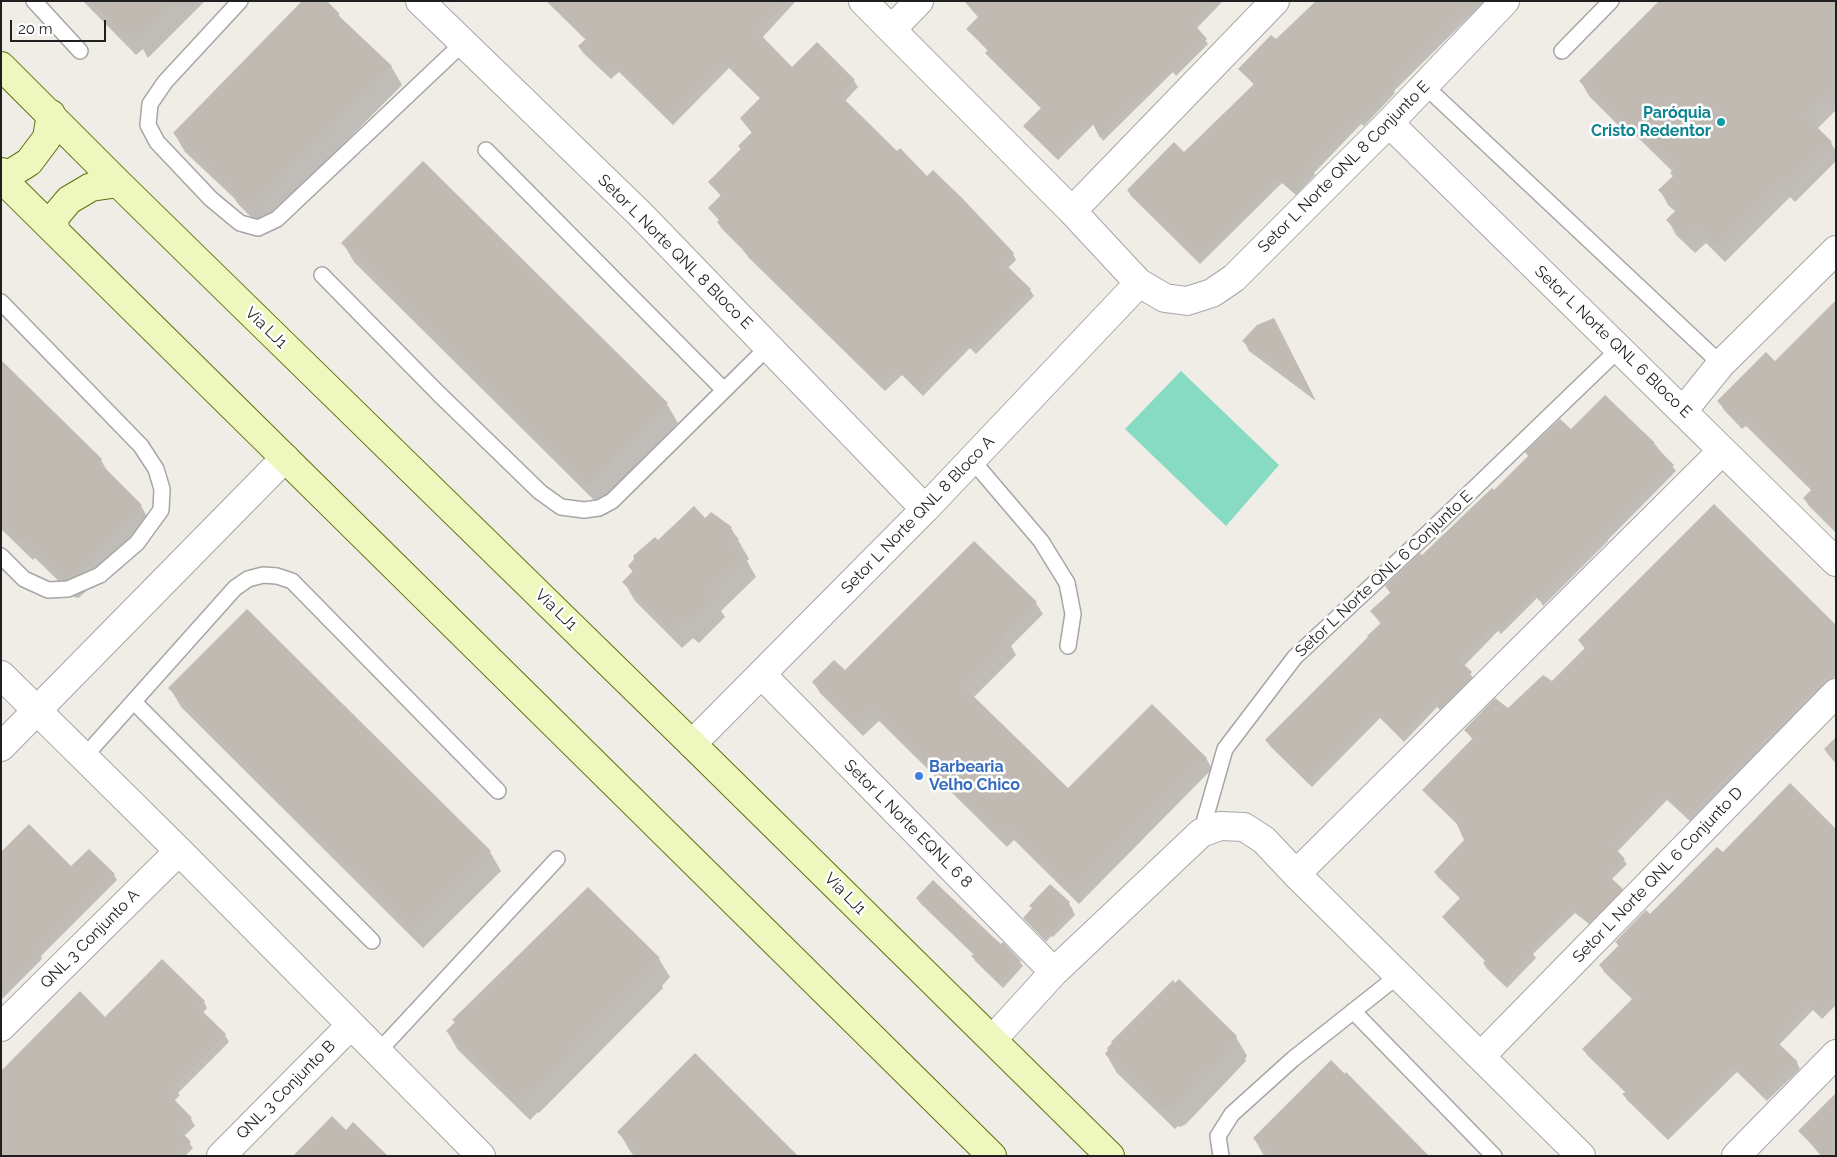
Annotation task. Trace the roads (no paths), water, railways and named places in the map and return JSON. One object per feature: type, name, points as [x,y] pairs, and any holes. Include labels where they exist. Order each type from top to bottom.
[{"type":"main road","name":"Via LJ1","points":[[1,66],[52,114],[118,183],[1110,1156]]},
{"type":"main road","points":[[1,172],[10,174],[29,162],[47,138],[52,114]]},
{"type":"main road","points":[[1,178],[992,1156]]},
{"type":"main road","points":[[56,232],[53,219],[69,200],[91,187],[118,183]]},
{"type":"street","name":"Setor L Norte QNL 8 Bloco E","points":[[420,1],[640,213],[925,509]]},
{"type":"street","points":[[864,1],[1072,211],[1139,283]]},
{"type":"street","points":[[892,29],[919,1]]},
{"type":"street","points":[[1072,211],[1275,1]]},
{"type":"street","name":"Setor L Norte QNL 8 Conjunto E","points":[[1139,283],[1165,298],[1188,301],[1212,293],[1234,278],[1389,123],[1505,1]]},
{"type":"street","name":"Setor L Norte QNL 6 Bloco E","points":[[1389,123],[1836,562]]},
{"type":"street","points":[[1683,411],[1721,364],[1836,250]]},
{"type":"street","name":"Setor L Norte QNL 8 Bloco A","points":[[692,744],[925,509],[1139,283]]},
{"type":"street","points":[[1296,874],[1722,451]]},
{"type":"street","points":[[1,747],[285,458]]},
{"type":"street","points":[[1,675],[179,851],[481,1156]]},
{"type":"street","name":"Setor L Norte EQNL 6 8","points":[[762,675],[1054,972]]},
{"type":"street","name":"Setor L Norte QNL 6 Conjunto D","points":[[1481,1056],[1836,693]]},
{"type":"street","points":[[992,1039],[1054,972],[1201,833],[1220,826],[1244,828],[1264,840],[1581,1156]]},
{"type":"street","name":"QNL 3 Conjunto A","points":[[1,1027],[179,851]]},
{"type":"street","name":"QNL 3 Conjunto B","points":[[221,1156],[351,1025]]},
{"type":"street","points":[[1736,1156],[1836,1054]]},
{"type":"lane","points":[[34,1],[80,51]]},
{"type":"lane","points":[[240,1],[165,82],[150,104],[148,125],[157,142],[211,199],[240,223],[258,228],[277,219],[463,43]]},
{"type":"lane","points":[[1562,51],[1610,1]]},
{"type":"lane","points":[[1425,86],[1721,364]]},
{"type":"lane","points":[[486,150],[724,390]]},
{"type":"lane","points":[[322,275],[439,394],[540,492],[561,507],[584,510],[600,508],[612,501],[768,346]]},
{"type":"lane","points":[[1,302],[141,446],[156,469],[162,489],[162,510],[137,544],[100,575],[68,589],[48,590],[24,579],[1,556]]},
{"type":"lane","name":"Setor L Norte QNL 6 Conjunto E","points":[[1201,833],[1225,749],[1295,658],[1619,349]]},
{"type":"lane","points":[[972,460],[1041,541],[1067,583],[1073,614],[1068,646]]},
{"type":"lane","points":[[84,757],[235,588],[248,579],[264,575],[278,576],[292,581],[498,791]]},
{"type":"lane","points":[[134,702],[372,941]]},
{"type":"lane","points":[[378,1052],[557,859]]},
{"type":"lane","points":[[1220,1156],[1218,1136],[1232,1114],[1293,1059],[1399,975]]},
{"type":"lane","points":[[1353,1011],[1494,1156]]},
{"type":"place","name":"Paróquia Cristo Redentor","points":[[1721,122]]},
{"type":"place","name":"Barbearia Velho Chico","points":[[919,776]]}]
